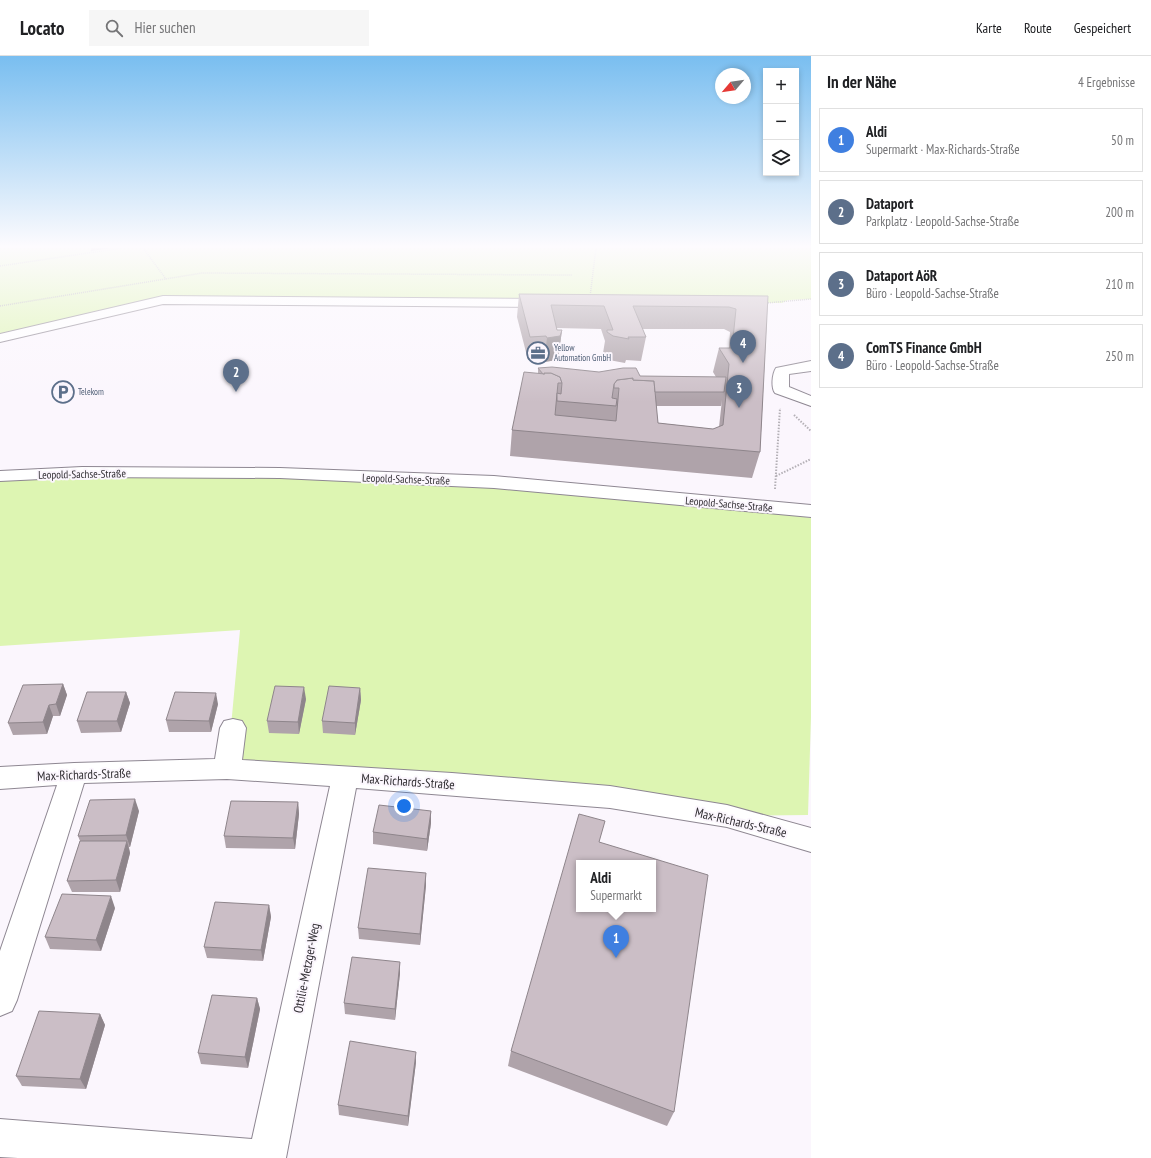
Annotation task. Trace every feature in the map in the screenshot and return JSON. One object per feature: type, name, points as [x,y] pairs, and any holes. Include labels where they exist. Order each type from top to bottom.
[{"type":"street","points":[[0,338],[163,300],[590,303]]},
{"type":"street","points":[[811,366],[781,371],[781,390],[811,401]]},
{"type":"street","name":"Leopold-Sachse-Straße","points":[[0,476],[82,472],[280,473],[494,482],[811,511]]},
{"type":"street","points":[[227,769],[233,728]]},
{"type":"street","name":"Max-Richards-Straße","points":[[0,778],[74,773],[227,769],[452,784],[610,797],[727,816],[811,840]]},
{"type":"street","points":[[0,1000],[74,773]]},
{"type":"street","name":"Ottilie-Metzger-Weg","points":[[267,1158],[344,777]]},
{"type":"street","points":[[0,1138],[257,1158]]},
{"type":"path","points":[[0,306],[40,299]]},
{"type":"path","points":[[761,303],[801,299]]},
{"type":"path","points":[[774,508],[781,390]]},
{"type":"path","points":[[776,476],[811,459]]},
{"type":"green space","points":[[0,299],[156,299],[0,335]]},
{"type":"green space","points":[[284,299],[801,299],[788,300],[782,303],[590,303]]},
{"type":"green space","points":[[82,472],[494,482],[775,512],[811,518],[811,717],[808,815],[727,816],[227,769],[240,630],[0,646],[0,479]]},
{"type":"building","points":[[520,299],[768,299],[760,452],[512,430],[524,372],[545,374],[544,373],[551,373],[560,377],[562,383],[558,383],[555,415],[616,421],[619,388],[614,388],[614,384],[617,380],[633,378],[633,380],[654,381],[658,423],[713,429],[723,425],[729,364],[719,348],[732,348],[736,309],[729,307],[633,306],[646,337],[628,337],[629,339],[613,336],[607,332],[607,330],[613,330],[604,306],[551,305],[557,330],[562,330],[560,336],[547,338],[546,336],[530,337]]},
{"type":"building","points":[[552,367],[599,372],[623,368],[636,368],[640,376],[726,377],[724,392],[655,392],[654,381],[633,380],[633,378],[617,380],[614,384],[612,398],[617,399],[616,406],[557,401],[557,393],[561,394],[562,383],[560,377],[551,373],[543,374],[538,368]]},
{"type":"building","points":[[63,684],[56,704],[49,705],[43,722],[8,723],[23,685]]},
{"type":"building","points":[[275,686],[304,687],[298,722],[267,721]]},
{"type":"building","points":[[329,686],[360,688],[355,723],[322,721]]},
{"type":"building","points":[[87,692],[126,692],[117,721],[77,721]]},
{"type":"building","points":[[175,692],[216,693],[209,721],[166,720]]},
{"type":"building","points":[[135,799],[126,835],[78,836],[90,800]]},
{"type":"building","points":[[231,801],[298,802],[293,838],[224,836]]},
{"type":"building","points":[[379,805],[431,811],[427,839],[373,832]]},
{"type":"building","points":[[579,814],[605,821],[599,842],[708,875],[674,1112],[511,1051]]},
{"type":"building","points":[[80,841],[127,841],[116,880],[67,881]]},
{"type":"building","points":[[368,868],[426,873],[420,934],[358,928]]},
{"type":"building","points":[[62,894],[111,896],[96,940],[45,937]]},
{"type":"building","points":[[215,902],[269,905],[261,950],[204,947]]},
{"type":"building","points":[[352,957],[400,962],[395,1009],[344,1003]]},
{"type":"building","points":[[212,995],[257,998],[245,1057],[198,1053]]},
{"type":"building","points":[[39,1011],[100,1014],[80,1079],[16,1076]]},
{"type":"building","points":[[350,1041],[416,1052],[408,1116],[338,1105]]},
{"type":"place","name":"Yellow Automation GmbH","points":[[538,353]]},
{"type":"place","name":"ComTS Finance GmbH","points":[[743,363]]},
{"type":"place","name":"Telekom","points":[[63,392]]},
{"type":"place","name":"Dataport","points":[[236,392]]},
{"type":"place","name":"Dataport AöR","points":[[739,408]]},
{"type":"place","name":"Aldi","points":[[616,958]]}]
